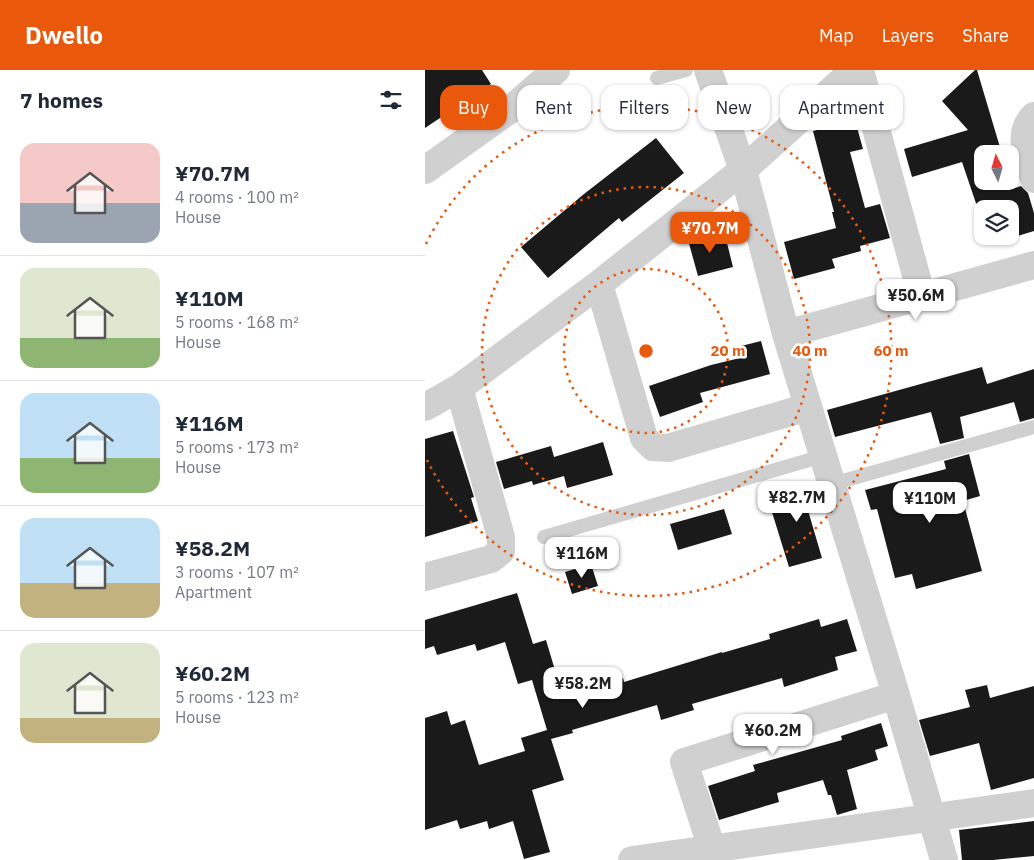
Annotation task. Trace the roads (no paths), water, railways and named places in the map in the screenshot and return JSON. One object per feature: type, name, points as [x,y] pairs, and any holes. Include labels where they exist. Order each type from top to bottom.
[{"type":"street","points":[[425,170],[511,109],[557,70]]},
{"type":"street","points":[[708,70],[743,170],[786,334],[944,860]]},
{"type":"street","points":[[425,407],[459,388],[599,284],[743,170],[854,70]]},
{"type":"street","points":[[860,70],[922,297]]},
{"type":"street","points":[[1034,116],[1025,131],[1023,142],[1034,179]]},
{"type":"street","points":[[786,334],[1034,265]]},
{"type":"street","points":[[599,284],[644,438],[653,447],[668,448],[808,407]]},
{"type":"street","points":[[425,578],[491,559],[501,551],[501,537],[459,388]]},
{"type":"street","points":[[712,849],[684,762],[896,695]]},
{"type":"street","points":[[632,860],[1034,803]]},
{"type":"lane","points":[[657,78],[685,70]]},
{"type":"lane","points":[[832,484],[1034,427]]},
{"type":"lane","points":[[544,537],[823,456]]}]
